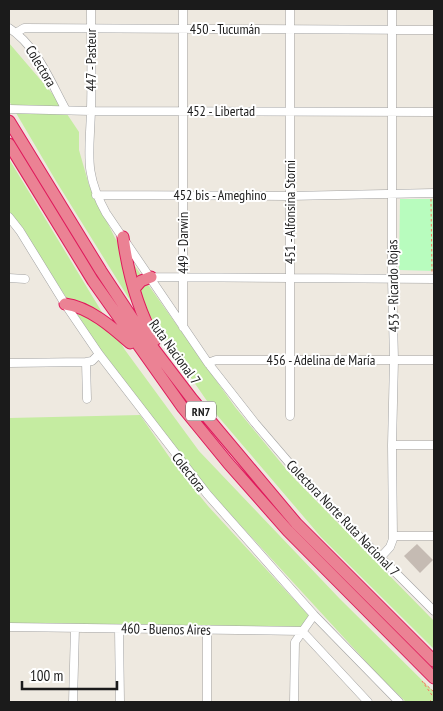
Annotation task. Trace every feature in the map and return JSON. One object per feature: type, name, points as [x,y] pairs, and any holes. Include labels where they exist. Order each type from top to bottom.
[{"type":"highway","name":"Ruta Nacional 7","points":[[10,124],[100,271],[144,336],[175,377],[237,455],[296,523],[434,661]]},
{"type":"highway","name":"Ruta Nacional 7","points":[[9,144],[93,281],[183,408],[288,531],[434,678]]},
{"type":"highway","points":[[123,237],[127,264],[134,289],[147,323],[175,377]]},
{"type":"highway","points":[[134,289],[141,281],[151,277]]},
{"type":"highway","points":[[64,304],[77,306],[95,316],[124,338],[148,360]]},
{"type":"street","name":"447 - Pasteur","points":[[91,9],[91,111]]},
{"type":"street","name":"449 - Darwin","points":[[183,9],[183,327]]},
{"type":"street","name":"451 - Alfonsina Storni","points":[[290,9],[290,416]]},
{"type":"street","name":"453 - Ricardo Rojas","points":[[392,9],[393,536]]},
{"type":"street","name":"Colectora","points":[[9,28],[32,49],[66,110]]},
{"type":"street","name":"450 - Tucumán","points":[[16,33],[24,28],[434,30]]},
{"type":"street","name":"452 - Libertad","points":[[9,109],[434,112]]},
{"type":"street","points":[[91,111],[88,154],[96,195],[208,363]]},
{"type":"street","name":"452 bis - Ameghino","points":[[96,195],[290,196],[433,193]]},
{"type":"street","name":"Colectora","points":[[9,217],[20,231],[64,304],[99,354],[207,494],[314,615],[399,702]]},
{"type":"street","points":[[151,277],[433,279]]},
{"type":"street","points":[[9,278],[25,279]]},
{"type":"street","points":[[9,363],[86,362],[92,361],[99,354]]},
{"type":"street","name":"456 - Adelina de María","points":[[208,363],[216,360],[434,360]]},
{"type":"street","points":[[86,362],[87,399]]},
{"type":"street","name":"Colectora Norte Ruta Nacional 7","points":[[208,363],[291,465],[434,611]]},
{"type":"street","points":[[392,445],[434,445]]},
{"type":"street","points":[[380,558],[390,547],[393,536],[434,536]]},
{"type":"street","points":[[294,702],[295,642],[314,615]]},
{"type":"street","name":"460 - Buenos Aires","points":[[9,627],[302,631]]},
{"type":"street","points":[[73,702],[75,628]]},
{"type":"street","points":[[120,628],[120,702]]},
{"type":"street","points":[[207,630],[207,702]]},
{"type":"street","points":[[302,631],[368,702]]},
{"type":"path","points":[[433,193],[433,279]]},
{"type":"path","points":[[429,702],[434,698],[422,681],[434,692]]},
{"type":"green space","points":[[9,43],[57,99],[79,132],[79,150],[89,185],[115,238],[235,407],[291,475],[434,621],[434,649],[321,537],[216,414],[169,346],[128,297],[9,101]]},
{"type":"green space","points":[[9,159],[125,350],[199,451],[340,599],[434,692],[434,702],[406,702],[381,678],[211,493],[128,387],[93,339],[17,221],[9,213]]},
{"type":"green space","points":[[400,199],[434,199],[434,271],[399,270]]},
{"type":"green space","points":[[140,415],[177,468],[208,506],[310,617],[305,627],[9,623],[9,418]]},
{"type":"building","points":[[417,544],[433,560],[420,573],[404,556]]}]
